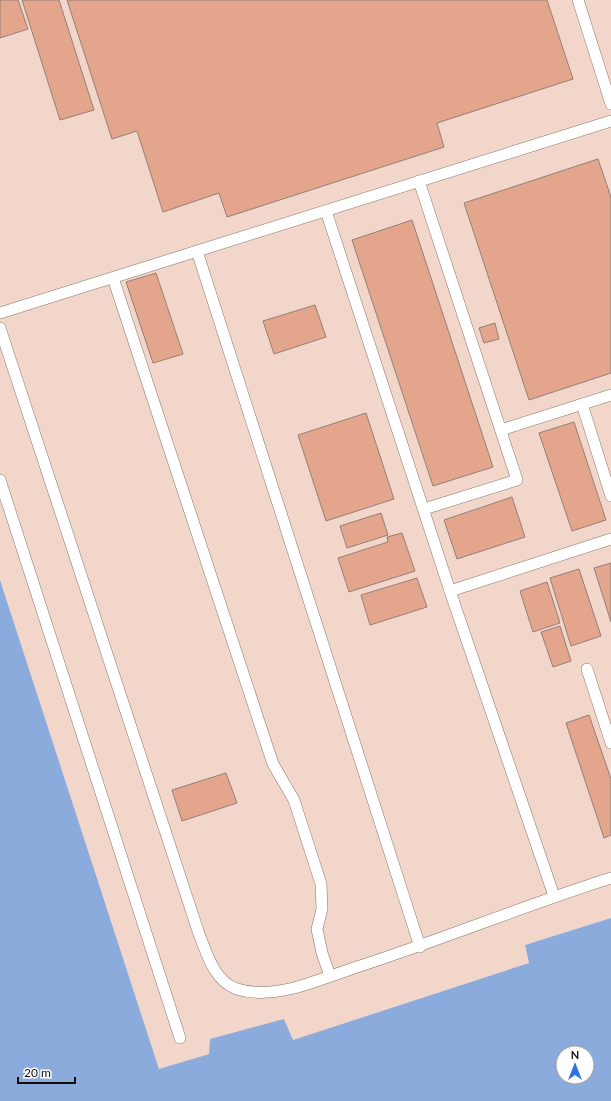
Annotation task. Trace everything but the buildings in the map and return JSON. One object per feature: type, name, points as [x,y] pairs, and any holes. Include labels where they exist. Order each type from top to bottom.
[{"type":"lane","points":[[578,0],[611,104]]},
{"type":"lane","points":[[0,313],[611,121]]},
{"type":"lane","points":[[419,181],[517,480],[424,509]]},
{"type":"lane","points":[[326,211],[450,591],[554,896]]},
{"type":"lane","points":[[197,251],[420,947]]},
{"type":"lane","points":[[113,278],[273,764],[294,800],[321,884],[322,909],[317,929],[322,953],[330,976]]},
{"type":"lane","points":[[0,328],[209,960],[219,977],[237,989],[262,993],[293,988],[420,947],[554,896],[611,878]]},
{"type":"lane","points":[[501,430],[611,395]]},
{"type":"lane","points":[[582,404],[611,496]]},
{"type":"lane","points":[[0,480],[180,1038]]},
{"type":"lane","points":[[450,591],[611,539]]},
{"type":"lane","points":[[587,670],[611,743]]},
{"type":"shaded area","points":[[0,0],[611,0],[611,918],[525,945],[529,963],[293,1040],[209,1054],[159,1069],[0,580]]},
{"type":"water","points":[[0,580],[159,1069],[209,1054],[210,1039],[284,1019],[293,1040],[529,963],[525,945],[611,918],[611,1101],[0,1101]]}]
